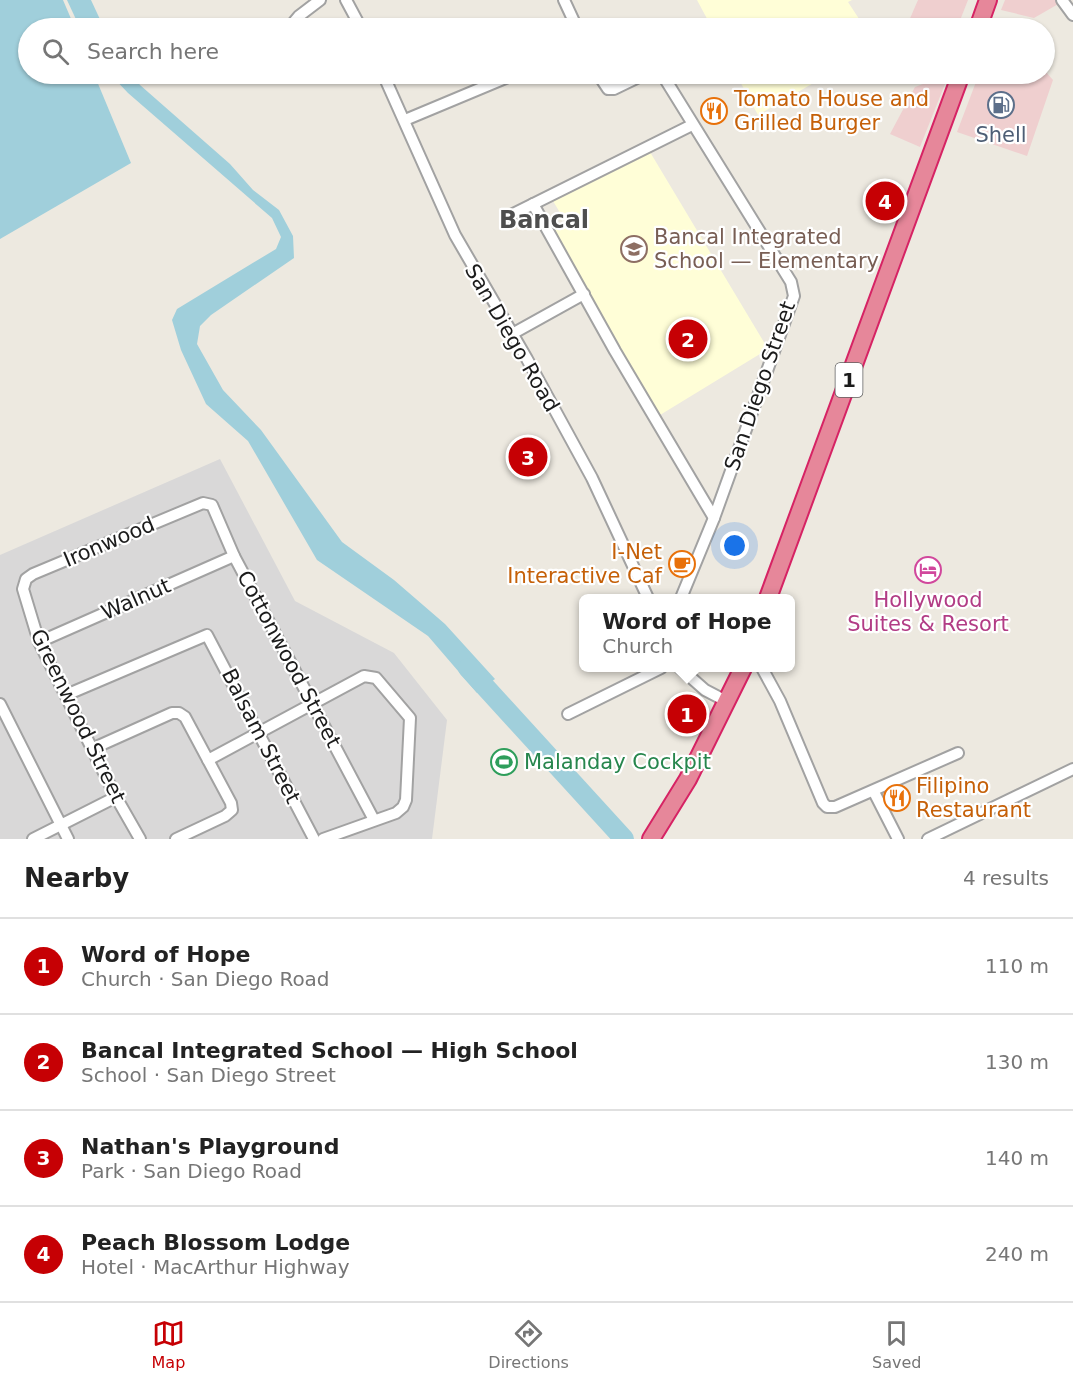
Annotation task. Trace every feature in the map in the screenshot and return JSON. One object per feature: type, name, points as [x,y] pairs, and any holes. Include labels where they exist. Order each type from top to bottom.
[{"type":"highway","points":[[982,18],[988,0]]},
{"type":"highway","name":"1","points":[[769,594],[957,84]]},
{"type":"highway","points":[[651,839],[688,779],[741,672]]},
{"type":"street","points":[[298,18],[320,0]]},
{"type":"street","points":[[346,0],[356,18]]},
{"type":"street","points":[[564,0],[572,18]]},
{"type":"street","points":[[1062,0],[1073,15]]},
{"type":"street","name":"San Diego Road","points":[[388,84],[455,236],[512,333],[592,478],[646,594]]},
{"type":"street","points":[[405,120],[491,84]]},
{"type":"street","points":[[603,84],[608,89],[614,89],[624,84]]},
{"type":"street","name":"San Diego Street","points":[[668,84],[791,282],[794,296],[714,518],[683,594]]},
{"type":"street","points":[[507,217],[692,124]]},
{"type":"street","name":"San Diego Street","points":[[532,204],[714,518]]},
{"type":"street","points":[[512,333],[584,294]]},
{"type":"street","name":"Cottonwood Street","points":[[203,503],[212,505],[234,556],[374,820]]},
{"type":"street","name":"Ironwood","points":[[23,589],[26,579],[33,574],[203,503]]},
{"type":"street","name":"Walnut","points":[[39,642],[234,556]]},
{"type":"street","name":"Greenwood Street","points":[[23,589],[39,642],[140,839]]},
{"type":"street","name":"Balsam Street","points":[[66,695],[207,634],[314,839]]},
{"type":"street","points":[[568,714],[653,672]]},
{"type":"street","points":[[685,672],[705,690],[728,702]]},
{"type":"street","points":[[764,672],[780,701],[823,803],[827,807],[835,807],[874,792],[958,753]]},
{"type":"street","points":[[208,760],[364,676],[370,675],[376,678],[408,712],[410,724],[406,800],[396,813],[323,839]]},
{"type":"street","points":[[0,704],[68,839]]},
{"type":"street","points":[[94,748],[179,712],[185,717],[231,802],[232,810],[225,816],[176,839]]},
{"type":"street","points":[[928,839],[1073,769]]},
{"type":"street","points":[[874,792],[898,839]]},
{"type":"street","points":[[33,839],[117,797]]},
{"type":"shaded area","points":[[697,0],[852,0],[848,2],[858,18],[707,18]]},
{"type":"shaded area","points":[[918,0],[968,0],[961,18],[910,18]]},
{"type":"shaded area","points":[[1005,0],[1057,0],[1060,3],[1034,18],[1001,10]]},
{"type":"shaded area","points":[[741,84],[812,84],[758,115]]},
{"type":"shaded area","points":[[923,84],[945,84],[920,147],[890,134],[915,87]]},
{"type":"shaded area","points":[[975,84],[1052,84],[1027,156],[957,132]]},
{"type":"shaded area","points":[[650,152],[768,349],[660,415],[549,229],[565,221],[553,201]]},
{"type":"shaded area","points":[[220,459],[295,601],[394,653],[447,720],[432,839],[0,839],[0,555]]},
{"type":"green space","points":[[542,442],[548,457],[514,473],[508,458]]},
{"type":"water","points":[[0,0],[63,0],[71,18],[18,18],[18,84],[98,84],[131,163],[0,239]]},
{"type":"water","points":[[67,0],[91,0],[99,18],[75,18]]},
{"type":"water","points":[[119,84],[139,84],[230,164],[253,190],[279,210],[293,236],[294,258],[211,315],[200,326],[197,344],[223,390],[261,430],[342,542],[394,580],[445,624],[495,679],[477,693],[428,636],[317,560],[248,441],[206,404],[181,350],[172,320],[177,309],[276,249],[281,237],[272,218]]},
{"type":"waterway","points":[[468,668],[624,839]]},
{"type":"place","name":"Shell","points":[[1001,105]]},
{"type":"place","name":"Tomato House and Grilled Burger","points":[[714,111]]},
{"type":"place","name":"Peach Blossom Lodge","points":[[885,201]]},
{"type":"place","name":"Bancal Integrated School — Elementary","points":[[634,249]]},
{"type":"place","name":"Bancal Integrated School — High School","points":[[688,339]]},
{"type":"place","name":"Nathan's Playground","points":[[528,457]]},
{"type":"place","name":"I-Net Interactive Caf","points":[[682,564]]},
{"type":"place","name":"Hollywood Suites & Resort","points":[[928,570]]},
{"type":"place","name":"Word of Hope","points":[[687,714]]},
{"type":"place","name":"Malanday Cockpit","points":[[504,762]]},
{"type":"place","name":"Filipino Restaurant","points":[[897,798]]},
{"type":"district","name":"Bancal","points":[[544,220]]}]
